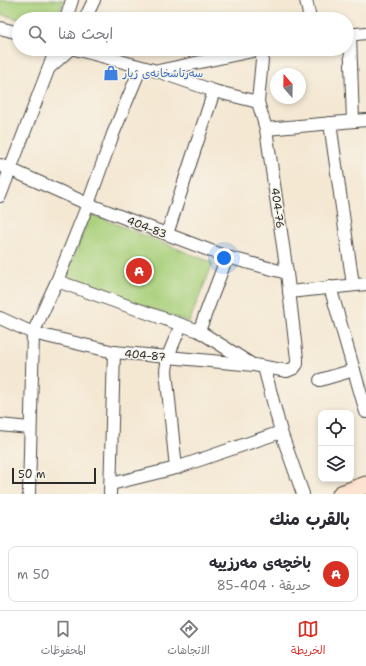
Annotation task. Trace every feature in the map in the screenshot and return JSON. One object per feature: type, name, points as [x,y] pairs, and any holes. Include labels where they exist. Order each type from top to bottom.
[{"type":"street","points":[[68,12],[72,0]]},
{"type":"street","points":[[88,12],[94,0]]},
{"type":"street","points":[[306,0],[309,12]]},
{"type":"street","points":[[0,28],[12,31]]},
{"type":"street","points":[[354,34],[366,33]]},
{"type":"street","points":[[0,196],[5,167],[53,56]]},
{"type":"street","points":[[49,67],[62,56]]},
{"type":"street","points":[[101,56],[158,71],[214,91],[258,102]]},
{"type":"street","points":[[158,71],[229,56]]},
{"type":"street","name":"404-76","points":[[261,56],[258,102],[266,128],[287,273],[297,359],[297,364],[294,368]]},
{"type":"street","points":[[350,56],[353,120]]},
{"type":"street","points":[[28,494],[33,333],[57,281],[88,204],[113,134],[141,67]]},
{"type":"street","points":[[167,234],[214,91]]},
{"type":"street","points":[[266,128],[366,120]]},
{"type":"street","points":[[330,123],[353,285]]},
{"type":"street","name":"404-83","points":[[5,167],[88,204],[227,257],[287,273]]},
{"type":"street","points":[[199,331],[227,257]]},
{"type":"street","points":[[57,281],[199,331],[259,366],[303,494]]},
{"type":"street","points":[[289,292],[366,284]]},
{"type":"street","points":[[330,287],[366,412]]},
{"type":"street","name":"404-87","points":[[0,318],[33,333],[114,352],[168,356],[259,366],[287,371],[294,368]]},
{"type":"street","points":[[176,468],[166,371],[168,356],[180,325]]},
{"type":"street","points":[[114,352],[110,489],[281,432]]},
{"type":"street","points":[[320,380],[354,370]]},
{"type":"street","points":[[0,425],[29,428]]},
{"type":"street","points":[[341,494],[366,485]]},
{"type":"green space","points":[[0,0],[64,0],[60,12],[12,12],[12,17],[0,14]]},
{"type":"green space","points":[[91,214],[213,263],[189,322],[65,278]]},
{"type":"place","name":"سەرتاشخانەی ژیار","points":[[111,73]]},
{"type":"place","name":"باخچەی مەرزییە","points":[[139,271]]}]
